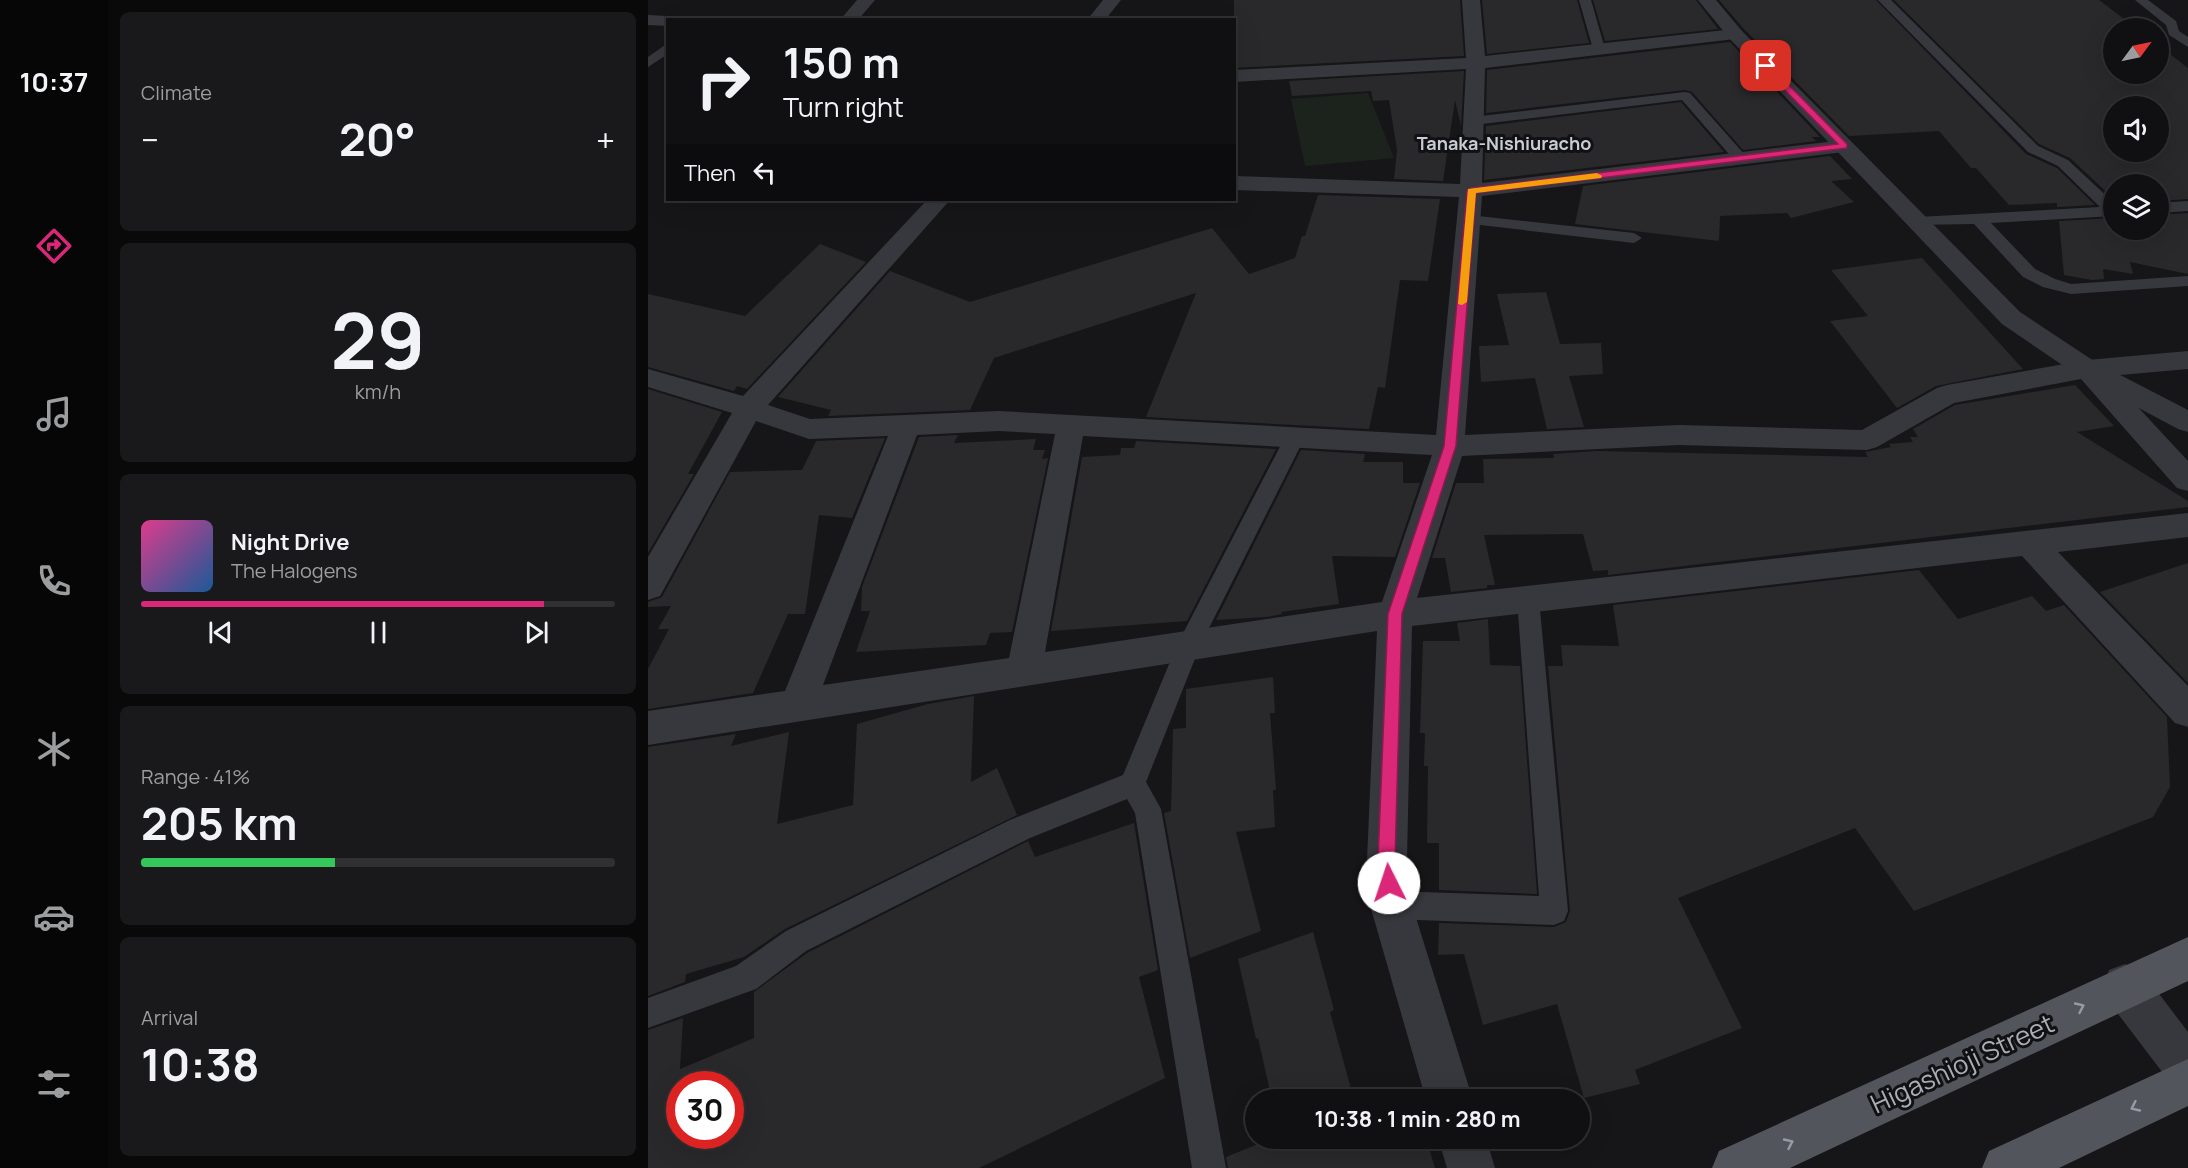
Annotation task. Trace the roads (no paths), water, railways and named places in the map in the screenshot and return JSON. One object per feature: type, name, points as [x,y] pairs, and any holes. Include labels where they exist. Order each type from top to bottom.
[{"type":"main road","name":"Higashioji Street","points":[[1736,1168],[2188,958]]},
{"type":"main road","points":[[2006,1168],[2188,1082]]},
{"type":"street","points":[[850,18],[866,0]]},
{"type":"street","points":[[1097,18],[1112,0]]},
{"type":"street","points":[[1447,1089],[1391,906],[1387,860],[1395,614],[1450,446],[1471,191],[1476,63],[1471,0]]},
{"type":"street","points":[[1707,0],[1735,34],[2011,318],[2087,369],[2188,422]]},
{"type":"street","points":[[648,20],[666,21]]},
{"type":"street","points":[[1236,76],[1476,63],[1735,34]]},
{"type":"street","points":[[1236,183],[1471,191],[1844,146]]},
{"type":"street","points":[[648,588],[749,408],[938,201]]},
{"type":"street","points":[[648,378],[749,408],[809,429],[999,422],[1450,446],[1679,435],[1868,440],[1947,395],[2087,369],[2188,360]]},
{"type":"street","points":[[2087,369],[2188,480]]},
{"type":"street","points":[[1024,670],[1071,425]]},
{"type":"street","points":[[797,705],[906,426]]},
{"type":"street","points":[[648,728],[1395,614],[2188,525]]},
{"type":"street","points":[[2029,543],[2188,711]]},
{"type":"street","points":[[2125,986],[2188,1070]]},
{"type":"street","points":[[1465,1149],[1471,1168]]},
{"type":"lane","points":[[1585,0],[1599,49]]},
{"type":"lane","points":[[1884,0],[2033,149],[2063,163],[2103,201]]},
{"type":"lane","points":[[2141,0],[2172,24],[2173,32],[2188,43]]},
{"type":"lane","points":[[648,63],[666,49]]},
{"type":"lane","points":[[1473,121],[1685,96],[1740,158]]},
{"type":"lane","points":[[2169,207],[2188,206]]},
{"type":"lane","points":[[1918,222],[2103,212]]},
{"type":"lane","points":[[1978,218],[2029,273],[2049,283],[2071,289],[2188,282]]},
{"type":"lane","points":[[1469,220],[1634,238]]},
{"type":"lane","points":[[648,1013],[746,978],[796,940],[1020,829],[1132,784],[1189,645],[1295,437]]},
{"type":"lane","points":[[1391,906],[1554,911],[1528,599]]},
{"type":"lane","points":[[1132,784],[1149,809],[1209,1168]]},
{"type":"district","name":"Tanaka-Nishiuracho","points":[[1504,143]]}]
